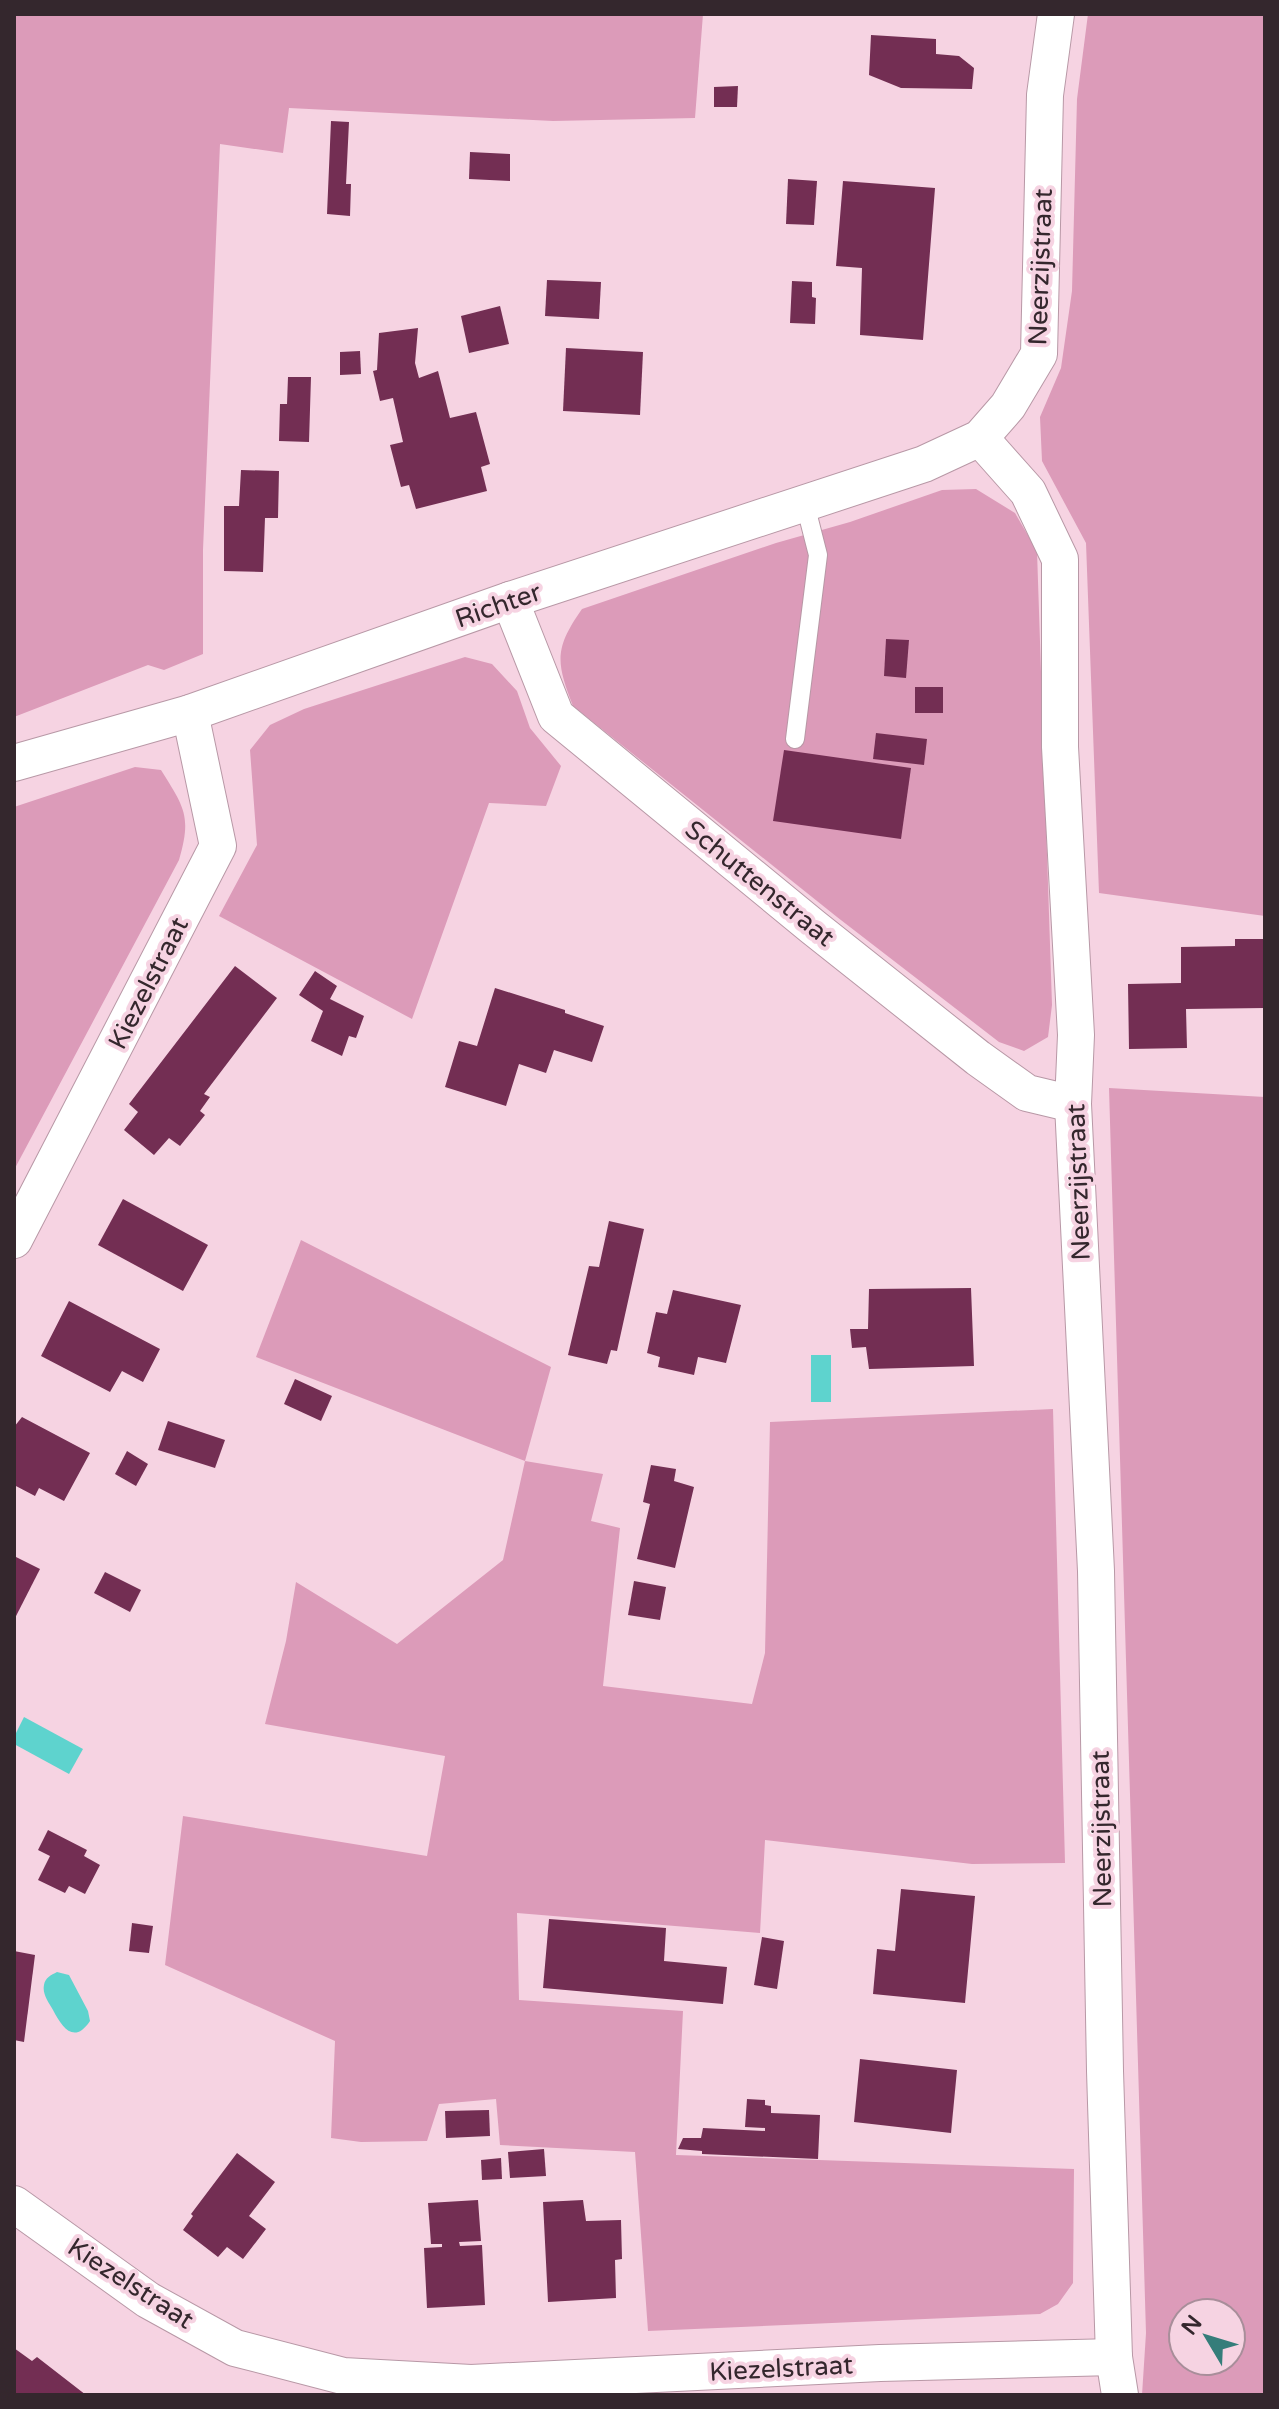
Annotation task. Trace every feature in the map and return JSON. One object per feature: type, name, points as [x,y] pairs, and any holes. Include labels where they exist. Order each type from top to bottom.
[{"type":"street","name":"Neerzijstraat","points":[[1056,14],[1045,95],[1039,354],[1008,406],[980,438],[1028,492],[1060,559],[1060,747],[1076,1035],[1073,1104],[1096,1571],[1105,2071],[1114,2357],[1120,2395]]},
{"type":"street","name":"Richter","points":[[14,763],[190,713],[510,600],[924,464],[980,438]]},
{"type":"street","name":"Schuttenstraat","points":[[510,600],[556,716],[978,1058],[1027,1093],[1073,1104]]},
{"type":"street","name":"Kiezelstraat","points":[[14,1240],[218,846],[190,713]]},
{"type":"street","name":"Kiezelstraat","points":[[14,2204],[148,2300],[235,2348],[343,2376],[471,2383],[880,2363],[1114,2357]]},
{"type":"lane","points":[[795,739],[818,555],[805,504]]},
{"type":"shaded area","points":[[14,14],[703,14],[695,118],[553,121],[289,108],[283,153],[220,144],[203,550],[203,654],[164,670],[148,665],[14,717]]},
{"type":"shaded area","points":[[1088,14],[1265,14],[1265,916],[1099,893],[1086,543],[1042,461],[1040,417],[1061,368],[1072,291],[1077,99]]},
{"type":"shaded area","points":[[976,489],[1015,513],[1037,551],[1052,1005],[1048,1037],[1024,1051],[999,1042],[573,706],[561,667],[562,646],[582,609],[942,490]]},
{"type":"shaded area","points":[[465,657],[492,664],[517,691],[530,728],[561,766],[546,806],[489,803],[412,1019],[219,916],[257,845],[250,750],[270,725],[304,709]]},
{"type":"shaded area","points":[[135,767],[161,770],[180,803],[184,812],[185,833],[179,860],[14,1170],[14,807]]},
{"type":"shaded area","points":[[1109,1088],[1265,1097],[1265,2395],[1142,2395],[1146,2333]]},
{"type":"shaded area","points":[[301,1240],[551,1367],[525,1461],[256,1357]]},
{"type":"shaded area","points":[[1053,1409],[1065,1863],[972,1864],[765,1840],[760,1933],[517,1913],[519,2000],[683,2011],[676,2155],[1074,2169],[1073,2283],[1058,2304],[1040,2314],[648,2331],[635,2152],[500,2145],[496,2099],[439,2104],[427,2141],[361,2142],[331,2138],[335,2041],[165,1965],[183,1816],[427,1856],[445,1756],[265,1724],[286,1641],[296,1582],[397,1644],[503,1560],[525,1461],[603,1474],[591,1521],[620,1528],[603,1686],[752,1704],[765,1653],[770,1422]]},
{"type":"water","points":[[811,1355],[831,1355],[831,1402],[811,1402]]},
{"type":"water","points":[[24,1717],[83,1749],[69,1774],[14,1744],[14,1737]]},
{"type":"water","points":[[57,1972],[69,1975],[88,2011],[90,2021],[79,2032],[74,2033],[64,2027],[45,1995],[46,1980]]},
{"type":"building","points":[[871,35],[936,39],[936,54],[959,56],[974,68],[972,89],[901,88],[869,75]]},
{"type":"building","points":[[738,86],[737,107],[714,107],[714,87]]},
{"type":"building","points":[[331,121],[349,122],[346,184],[351,184],[350,216],[327,214]]},
{"type":"building","points":[[470,152],[510,154],[510,181],[469,179]]},
{"type":"building","points":[[788,179],[817,181],[814,225],[786,224]]},
{"type":"building","points":[[843,181],[935,188],[923,340],[860,335],[862,268],[836,266]]},
{"type":"building","points":[[547,280],[601,282],[599,319],[545,316]]},
{"type":"building","points":[[792,281],[812,282],[812,297],[816,298],[815,324],[790,323]]},
{"type":"building","points":[[500,306],[509,344],[469,353],[461,316]]},
{"type":"building","points":[[418,328],[415,363],[419,378],[438,371],[450,418],[476,412],[490,464],[481,467],[487,491],[416,509],[409,485],[401,487],[390,445],[403,442],[393,398],[380,401],[373,371],[377,370],[379,333]]},
{"type":"building","points":[[566,348],[643,352],[640,415],[563,411]]},
{"type":"building","points":[[360,351],[361,374],[340,375],[340,352]]},
{"type":"building","points":[[288,377],[311,377],[309,442],[279,441],[280,404],[287,404]]},
{"type":"building","points":[[241,470],[279,471],[278,518],[265,518],[263,572],[224,571],[224,506],[239,506]]},
{"type":"building","points":[[886,639],[909,640],[906,678],[884,676]]},
{"type":"building","points":[[915,687],[943,687],[943,713],[915,713]]},
{"type":"building","points":[[876,733],[927,739],[924,765],[873,759]]},
{"type":"building","points":[[784,750],[911,768],[901,839],[773,821]]},
{"type":"building","points":[[1235,939],[1265,939],[1265,1008],[1186,1009],[1187,1048],[1129,1049],[1128,984],[1181,983],[1181,947],[1235,946]]},
{"type":"building","points":[[235,966],[277,998],[204,1094],[210,1097],[200,1111],[205,1115],[180,1146],[169,1138],[154,1155],[124,1130],[138,1112],[129,1104]]},
{"type":"building","points":[[315,971],[337,986],[330,999],[364,1016],[356,1038],[349,1036],[342,1056],[311,1041],[323,1011],[299,995]]},
{"type":"building","points":[[495,988],[604,1026],[592,1062],[554,1050],[546,1073],[519,1064],[506,1106],[445,1087],[459,1041],[477,1046]]},
{"type":"building","points":[[123,1199],[208,1245],[183,1291],[98,1245]]},
{"type":"building","points":[[609,1221],[644,1229],[617,1351],[611,1350],[607,1364],[568,1355],[589,1266],[599,1267]]},
{"type":"building","points":[[971,1288],[974,1366],[869,1369],[866,1347],[852,1348],[850,1329],[868,1329],[869,1289]]},
{"type":"building","points":[[673,1290],[741,1305],[726,1363],[698,1357],[694,1375],[658,1367],[660,1357],[647,1353],[656,1312],[667,1314]]},
{"type":"building","points":[[69,1301],[160,1349],[143,1382],[122,1371],[110,1392],[41,1356]]},
{"type":"building","points":[[295,1379],[332,1396],[321,1421],[284,1404]]},
{"type":"building","points":[[22,1417],[90,1453],[64,1501],[39,1488],[35,1496],[14,1485],[14,1427]]},
{"type":"building","points":[[168,1421],[225,1440],[215,1468],[158,1450]]},
{"type":"building","points":[[127,1451],[148,1464],[136,1486],[115,1474]]},
{"type":"building","points":[[651,1465],[676,1469],[674,1481],[694,1487],[675,1568],[637,1559],[650,1504],[643,1502]]},
{"type":"building","points":[[14,1556],[40,1569],[14,1620]]},
{"type":"building","points":[[105,1572],[141,1590],[130,1612],[94,1593]]},
{"type":"building","points":[[634,1581],[666,1587],[660,1620],[628,1615]]},
{"type":"building","points":[[48,1830],[87,1850],[84,1856],[100,1865],[85,1894],[69,1886],[65,1893],[38,1880],[50,1856],[38,1850]]},
{"type":"building","points":[[901,1889],[975,1896],[965,2003],[873,1994],[877,1949],[895,1951]]},
{"type":"building","points":[[549,1919],[666,1928],[664,1961],[727,1967],[723,2004],[543,1988]]},
{"type":"building","points":[[132,1923],[153,1926],[149,1953],[129,1951]]},
{"type":"building","points":[[762,1937],[784,1941],[777,1989],[754,1985]]},
{"type":"building","points":[[14,1951],[35,1955],[24,2042],[14,2040]]},
{"type":"building","points":[[860,2059],[957,2070],[951,2133],[854,2122]]},
{"type":"building","points":[[747,2099],[765,2100],[765,2105],[771,2106],[771,2113],[820,2115],[818,2159],[702,2154],[702,2151],[678,2149],[683,2138],[701,2138],[703,2128],[765,2131],[765,2128],[745,2127]]},
{"type":"building","points":[[489,2110],[490,2136],[446,2138],[445,2111]]},
{"type":"building","points":[[544,2149],[546,2176],[510,2178],[508,2152]]},
{"type":"building","points":[[237,2153],[275,2182],[249,2216],[266,2229],[243,2259],[227,2247],[218,2257],[183,2230],[193,2216],[191,2214]]},
{"type":"building","points":[[501,2158],[502,2179],[482,2180],[481,2160]]},
{"type":"building","points":[[478,2200],[481,2241],[459,2242],[460,2246],[482,2245],[485,2305],[427,2308],[424,2248],[442,2247],[442,2244],[431,2244],[428,2203]]},
{"type":"building","points":[[583,2200],[586,2221],[621,2220],[622,2259],[615,2260],[616,2298],[548,2302],[543,2202]]},
{"type":"building","points":[[14,2348],[32,2361],[37,2357],[86,2395],[14,2395]]}]
